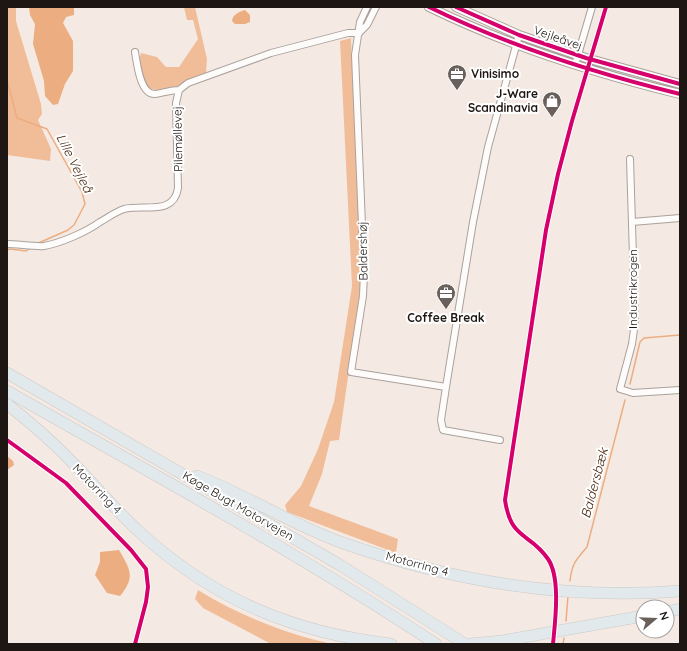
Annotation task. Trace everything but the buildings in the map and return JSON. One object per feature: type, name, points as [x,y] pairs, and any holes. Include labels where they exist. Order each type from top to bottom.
[{"type":"highway","name":"Køge Bugt Motorvejen","points":[[7,373],[171,466],[340,565],[465,644]]},
{"type":"highway","name":"Køge Bugt Motorvejen","points":[[7,391],[340,583],[436,644]]},
{"type":"highway","name":"Motorring 4","points":[[7,404],[49,440],[144,537],[197,578],[261,612],[307,629],[356,640],[391,644]]},
{"type":"highway","name":"Motorring 4","points":[[171,466],[214,483],[286,520],[343,543],[427,569],[526,588],[597,593],[654,593],[680,591]]},
{"type":"highway","points":[[470,644],[502,641],[635,617]]},
{"type":"street","name":"Baldershøj","points":[[367,7],[360,22],[355,55],[364,273],[363,296],[351,372],[446,387]]},
{"type":"street","name":"Baldershøj","points":[[359,33],[367,25],[376,7]]},
{"type":"street","name":"Vejleåvej","points":[[429,7],[515,44],[574,66],[680,94]]},
{"type":"street","name":"Vejleåvej","points":[[456,7],[519,35],[577,55],[680,84]]},
{"type":"street","points":[[574,66],[592,7]]},
{"type":"street","name":"Pilemøllevej","points":[[7,244],[42,246],[85,231],[116,212],[128,208],[162,206],[174,201],[178,188],[176,103],[180,90],[188,83],[271,53],[348,32],[359,33]]},
{"type":"street","points":[[500,440],[443,430],[441,420],[473,222],[488,147],[515,44],[519,35]]},
{"type":"street","points":[[135,52],[142,86],[148,93],[154,94],[170,90],[180,90]]},
{"type":"street","points":[[631,82],[643,89],[680,100]]},
{"type":"street","name":"Industrikrogen","points":[[630,159],[635,322],[632,344],[620,389],[633,393],[680,390]]},
{"type":"street","points":[[632,222],[680,218]]},
{"type":"shaded area","points":[[7,7],[16,7],[16,21],[41,104],[42,114],[38,120],[51,149],[50,161],[7,155]]},
{"type":"shaded area","points":[[29,7],[74,7],[74,15],[66,17],[63,23],[73,41],[73,71],[65,84],[58,104],[53,105],[45,96],[44,81],[33,44],[35,24],[30,15]]},
{"type":"shaded area","points":[[184,7],[195,7],[207,59],[206,73],[169,89],[161,90],[146,87],[139,61],[141,53],[157,57],[166,67],[179,67],[198,39],[193,20],[187,20]]},
{"type":"shaded area","points":[[245,10],[250,15],[250,22],[245,24],[235,24],[232,21],[235,15]]},
{"type":"shaded area","points":[[351,38],[361,279],[339,440],[330,441],[322,474],[309,506],[398,539],[396,553],[287,512],[285,505],[301,486],[318,449],[334,402],[352,286],[340,41]]},
{"type":"shaded area","points":[[7,456],[13,461],[14,465],[7,470]]},
{"type":"shaded area","points":[[119,550],[130,573],[128,583],[120,596],[107,593],[95,575],[100,562],[100,552]]},
{"type":"shaded area","points":[[198,590],[230,608],[263,623],[297,635],[332,644],[271,644],[203,608],[195,599]]},
{"type":"waterway","name":"Lille Vejleå","points":[[7,80],[17,118],[47,129],[82,192],[85,204],[74,225],[68,230],[34,245]]},
{"type":"waterway","name":"Lille Vejleå","points":[[7,250],[26,251],[32,247]]},
{"type":"waterway","name":"Baldersbæk","points":[[630,384],[640,342],[644,338],[680,335]]},
{"type":"waterway","name":"Baldersbæk","points":[[570,581],[575,562],[587,547],[625,400]]},
{"type":"waterway","name":"Baldersbæk","points":[[566,621],[568,596]]},
{"type":"waterway","name":"Baldersbæk","points":[[563,644],[564,638]]},
{"type":"cycle path","points":[[429,7],[490,34],[552,57],[584,68],[680,94]]},
{"type":"cycle path","points":[[456,7],[519,35],[586,58],[680,84]]},
{"type":"cycle path","points":[[553,644],[556,588],[552,567],[541,550],[516,530],[508,513],[505,500],[546,230],[558,174],[572,121],[606,7]]},
{"type":"cycle path","points":[[7,440],[66,483],[131,550],[146,569],[148,587],[146,602],[135,644]]},
{"type":"place","name":"Vinisimo","points":[[457,91]]},
{"type":"place","name":"J-Ware Scandinavia","points":[[552,118]]},
{"type":"place","name":"Coffee Break","points":[[446,310]]}]
